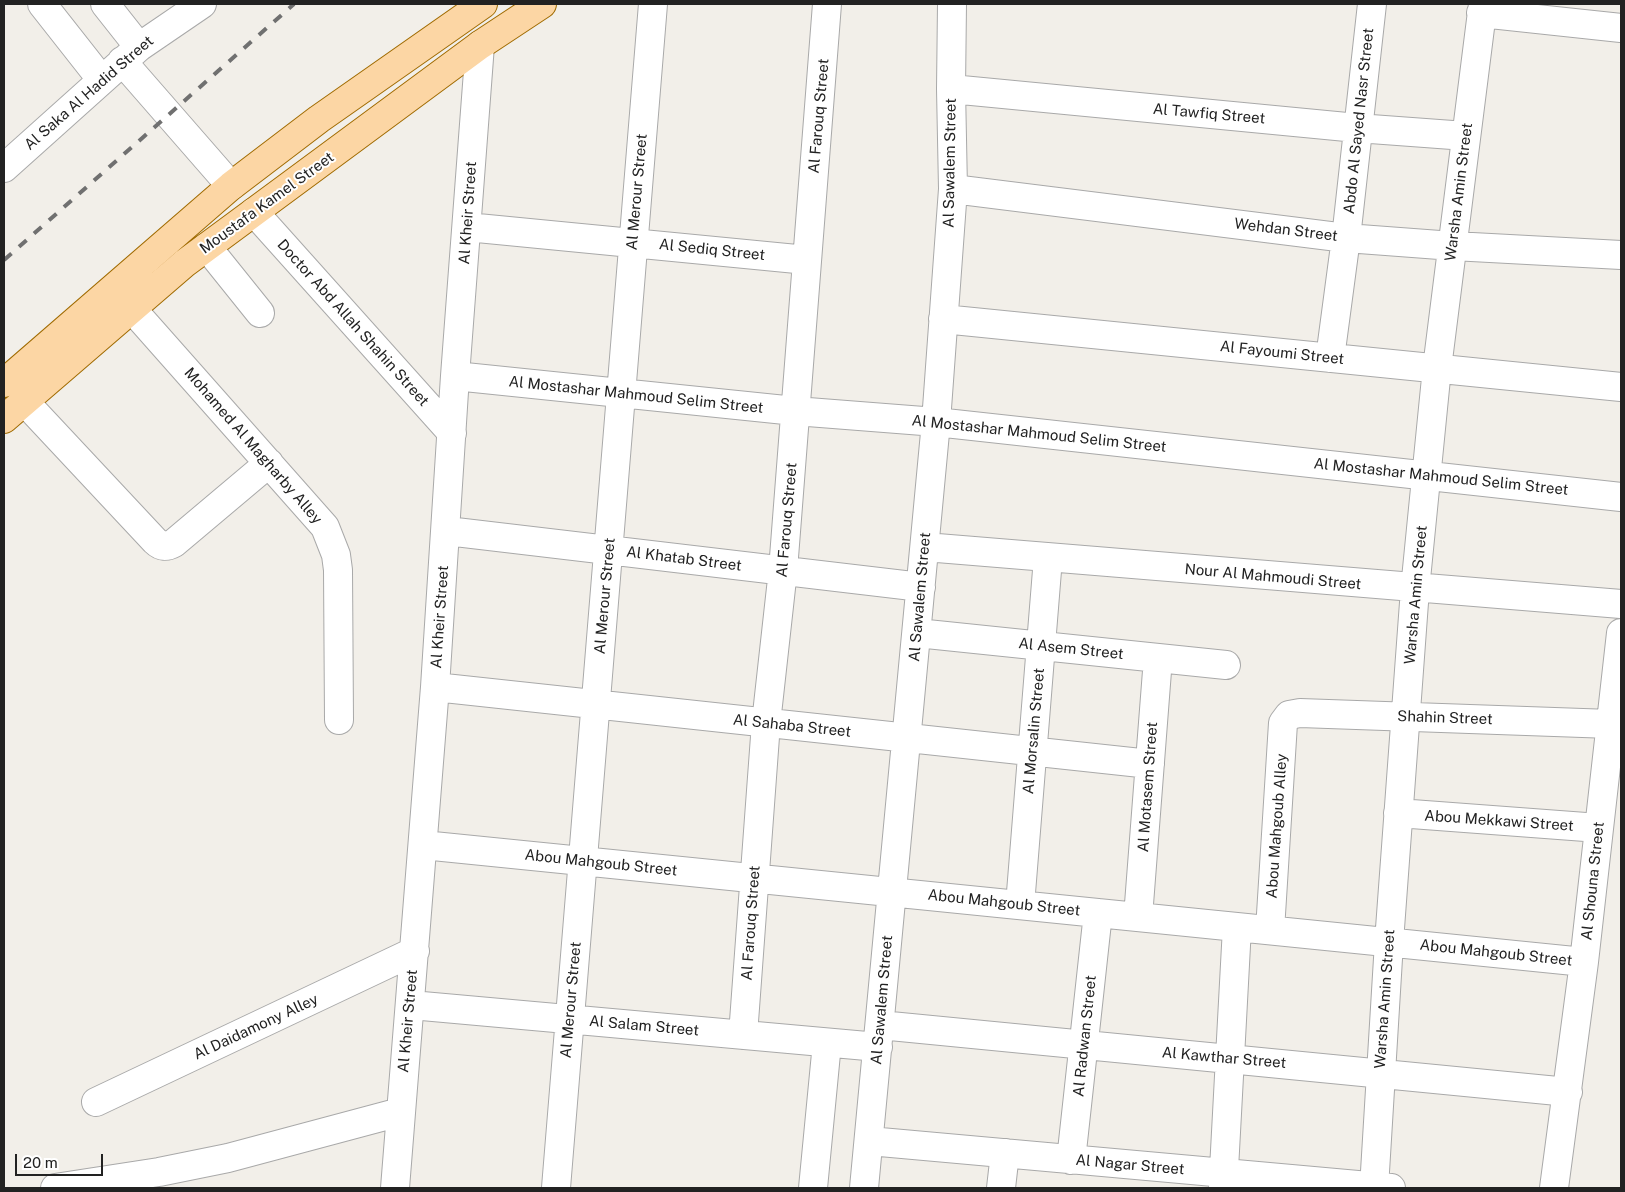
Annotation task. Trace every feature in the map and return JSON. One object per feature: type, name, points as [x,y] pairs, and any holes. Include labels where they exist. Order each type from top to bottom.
[{"type":"main road","name":"Moustafa Kamel Street","points":[[4,383],[231,186],[319,120],[482,4]]},
{"type":"main road","name":"Moustafa Kamel Street","points":[[4,419],[185,263],[480,45],[542,4]]},
{"type":"street","points":[[42,4],[102,79]]},
{"type":"street","points":[[104,4],[131,54],[231,186]]},
{"type":"street","name":"Al Saka Al Hadid Street","points":[[4,168],[131,54],[202,4]]},
{"type":"street","name":"Al Merour Street","points":[[556,1188],[653,4]]},
{"type":"street","name":"Al Farouq Street","points":[[743,1035],[766,723],[783,570],[828,4]]},
{"type":"street","name":"Al Sawalem Street","points":[[864,1188],[870,1141],[936,422],[953,189],[952,4]]},
{"type":"street","name":"Abdo Al Sayed Nasr Street","points":[[1330,358],[1346,238],[1372,4]]},
{"type":"street","points":[[1482,8],[1621,28]]},
{"type":"street","name":"Warsha Amin Street","points":[[1380,1188],[1381,1073],[1388,942],[1415,589],[1452,246],[1482,8]]},
{"type":"street","name":"Al Kheir Street","points":[[395,1188],[435,688],[455,376],[480,45]]},
{"type":"street","name":"Al Tawfiq Street","points":[[951,90],[1357,128],[1466,136]]},
{"type":"street","name":"Wehdan Street","points":[[953,189],[1346,238],[1621,255]]},
{"type":"street","name":"Doctor Abd Allah Shahin Street","points":[[254,212],[452,433]]},
{"type":"street","name":"Al Sediq Street","points":[[467,226],[807,260]]},
{"type":"street","points":[[207,247],[260,313]]},
{"type":"street","name":"Mohamed Al Magharby Alley","points":[[132,309],[325,527],[336,555],[338,570],[340,720]]},
{"type":"street","name":"Al Fayoumi Street","points":[[943,320],[1621,386]]},
{"type":"street","name":"Al Mostashar Mahmoud Selim Street","points":[[455,376],[795,411],[936,422],[1621,497]]},
{"type":"street","points":[[24,401],[155,541],[164,546],[174,543],[269,463]]},
{"type":"street","name":"Al Khatab Street","points":[[446,531],[921,587]]},
{"type":"street","name":"Nour Al Mahmoudi Street","points":[[925,547],[1415,589],[1621,604]]},
{"type":"street","name":"Al Morsalin Street","points":[[1020,905],[1048,558]]},
{"type":"street","name":"Al Asem Street","points":[[917,633],[1226,665]]},
{"type":"street","name":"Al Shouna Street","points":[[1554,1188],[1584,962],[1621,633]]},
{"type":"street","name":"Al Motasem Street","points":[[1138,916],[1158,658]]},
{"type":"street","name":"Al Sahaba Street","points":[[435,688],[1150,764]]},
{"type":"street","name":"Shahin Street","points":[[1283,723],[1289,715],[1300,713],[1611,724]]},
{"type":"street","name":"Abou Mahgoub Alley","points":[[1270,930],[1283,723]]},
{"type":"street","name":"Abou Mekkawi Street","points":[[1398,813],[1599,828]]},
{"type":"street","name":"Abou Mahgoub Street","points":[[423,845],[1584,962]]},
{"type":"street","name":"Al Radwan Street","points":[[1072,1160],[1098,913]]},
{"type":"street","points":[[1223,1181],[1237,927]]},
{"type":"street","name":"Al Daidamony Alley","points":[[96,1102],[415,951]]},
{"type":"street","name":"Al Salam Street","points":[[411,1005],[827,1043],[879,1036]]},
{"type":"street","name":"Al Kawthar Street","points":[[879,1036],[1084,1045],[1568,1092]]},
{"type":"street","points":[[814,1188],[827,1043]]},
{"type":"street","points":[[54,1188],[159,1172],[228,1158],[400,1112]]},
{"type":"street","name":"Al Nagar Street","points":[[870,1141],[1072,1160],[1223,1181],[1380,1188]]},
{"type":"street","points":[[1001,1188],[1004,1153]]},
{"type":"railway","points":[[4,260],[294,4]]}]
